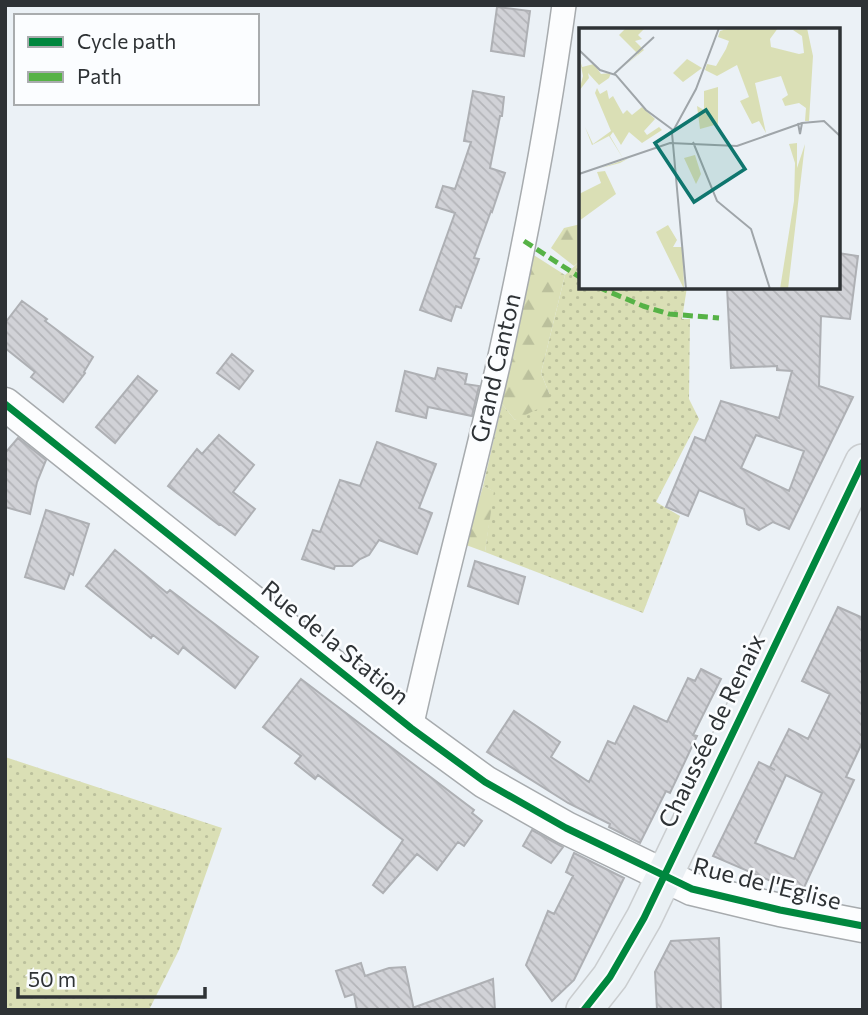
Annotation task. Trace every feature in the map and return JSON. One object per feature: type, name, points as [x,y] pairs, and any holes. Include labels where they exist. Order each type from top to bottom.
[{"type":"main road","name":"Chaussée de Renaix","points":[[584,1010],[624,955],[644,918],[863,461]]},
{"type":"street","name":"Grand Canton","points":[[411,728],[507,321],[547,125],[564,5]]},
{"type":"street","name":"Rue de la Station","points":[[5,404],[411,728],[485,782],[566,828],[664,876]]},
{"type":"street","name":"Rue de l'Eglise","points":[[664,876],[692,889],[863,926]]},
{"type":"green space","points":[[579,224],[579,262],[574,266],[551,248],[564,228]]},
{"type":"green space","points":[[529,252],[565,275],[541,373],[550,403],[515,420],[502,404],[508,355]]},
{"type":"green space","points":[[579,262],[579,289],[687,289],[682,319],[690,319],[689,399],[699,419],[656,502],[680,516],[643,613],[485,552],[493,491],[483,486],[502,404],[515,420],[549,393],[541,373],[565,275]]},
{"type":"green space","points":[[483,486],[494,491],[485,552],[466,545]]},
{"type":"green space","points":[[5,757],[222,828],[179,950],[149,1010],[5,1010]]},
{"type":"building","points":[[497,7],[530,11],[524,56],[491,51]]},
{"type":"building","points":[[473,91],[504,97],[490,168],[505,173],[474,258],[479,259],[461,308],[456,306],[451,321],[420,310],[455,213],[436,207],[443,186],[455,189],[471,142],[464,141]]},
{"type":"building","points":[[840,253],[858,256],[850,319],[821,316],[819,386],[853,397],[789,529],[773,522],[759,530],[747,524],[744,509],[699,490],[688,516],[666,507],[695,437],[705,441],[721,401],[779,418],[792,371],[777,370],[777,366],[731,368],[727,289],[840,289]],"holes":[[[756,435],[804,451],[789,491],[741,468]]]},
{"type":"building","points":[[22,301],[93,357],[85,373],[63,402],[31,377],[35,372],[5,348],[5,323]]},
{"type":"building","points":[[232,354],[253,371],[239,389],[217,373]]},
{"type":"building","points":[[438,368],[467,374],[465,384],[479,386],[472,416],[428,407],[426,418],[396,411],[405,371],[435,379]]},
{"type":"building","points":[[138,376],[157,391],[115,443],[96,427]]},
{"type":"building","points":[[219,435],[254,465],[233,492],[255,509],[235,535],[168,486],[197,449],[202,454]]},
{"type":"building","points":[[18,438],[46,460],[37,482],[30,514],[5,507],[5,453]]},
{"type":"building","points":[[377,442],[436,464],[419,508],[432,513],[417,554],[379,540],[369,555],[352,566],[335,566],[334,569],[302,559],[313,530],[320,532],[340,480],[360,486]]},
{"type":"building","points":[[46,510],[89,524],[73,575],[70,573],[64,589],[25,577]]},
{"type":"building","points":[[115,550],[167,593],[170,590],[258,657],[235,688],[183,647],[178,654],[153,635],[151,638],[86,586]]},
{"type":"building","points":[[475,561],[525,577],[518,604],[468,586]]},
{"type":"building","points":[[838,607],[863,618],[863,741],[846,777],[854,780],[801,894],[713,856],[759,762],[775,770],[770,767],[789,729],[808,739],[830,694],[802,681]],"holes":[[[786,775],[822,793],[794,859],[755,843]]]},
{"type":"building","points":[[701,669],[721,679],[693,735],[697,736],[670,793],[666,791],[640,843],[568,803],[487,752],[514,711],[560,742],[551,757],[589,782],[608,741],[615,744],[634,706],[667,722],[688,678],[695,681]]},
{"type":"building","points":[[301,679],[474,810],[472,813],[482,821],[464,846],[458,842],[437,870],[417,854],[383,893],[373,885],[403,840],[318,775],[315,779],[295,763],[301,756],[263,727]]},
{"type":"building","points":[[532,830],[563,847],[551,863],[523,846]]},
{"type":"building","points":[[574,853],[624,878],[574,980],[552,1001],[526,965],[548,911],[554,914],[573,876],[566,872]]},
{"type":"building","points":[[719,938],[721,1010],[657,1010],[655,972],[671,941]]},
{"type":"building","points":[[361,963],[365,976],[389,968],[405,967],[414,1010],[357,1010],[354,994],[345,997],[336,971]]},
{"type":"building","points":[[493,979],[495,1010],[415,1010],[415,1007]]},
{"type":"marked path","points":[[524,241],[579,277]]},
{"type":"marked path","points":[[603,289],[669,314],[719,318]]},
{"type":"cycle path","points":[[5,404],[411,728],[485,782],[566,828],[692,889],[863,926]]},
{"type":"cycle path","points":[[584,1010],[610,977],[644,918],[863,462]]}]
